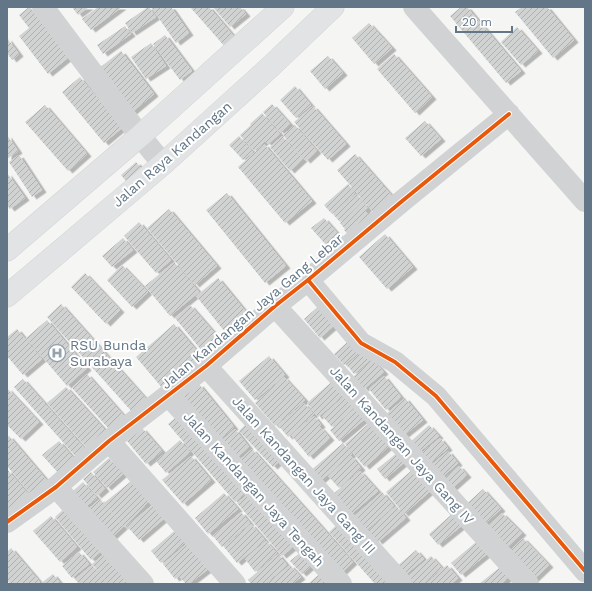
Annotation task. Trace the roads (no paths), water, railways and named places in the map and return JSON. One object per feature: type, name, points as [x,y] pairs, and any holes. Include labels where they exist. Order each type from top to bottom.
[{"type":"main road","points":[[7,250],[140,136],[283,7]]},
{"type":"main road","name":"Jalan Raya Kandangan","points":[[7,296],[162,164],[270,67],[332,7]]},
{"type":"street","points":[[43,7],[162,164]]},
{"type":"street","points":[[414,7],[585,201]]},
{"type":"street","name":"Jalan Kandangan Jaya Gang Lebar","points":[[7,522],[56,487],[109,442],[206,366],[275,306],[508,114]]},
{"type":"street","points":[[308,280],[361,342],[395,362],[436,396],[585,570]]},
{"type":"street","name":"Jalan Kandangan Jaya Gang IV","points":[[275,306],[528,584]]},
{"type":"street","name":"Jalan Kandangan Jaya Gang III","points":[[206,366],[402,584]]},
{"type":"street","name":"Jalan Kandangan Jaya Tengah","points":[[168,395],[341,584]]},
{"type":"street","points":[[109,442],[235,584]]},
{"type":"street","points":[[56,487],[143,584]]},
{"type":"place","name":"RSU Bunda Surabaya","points":[[57,353]]}]
